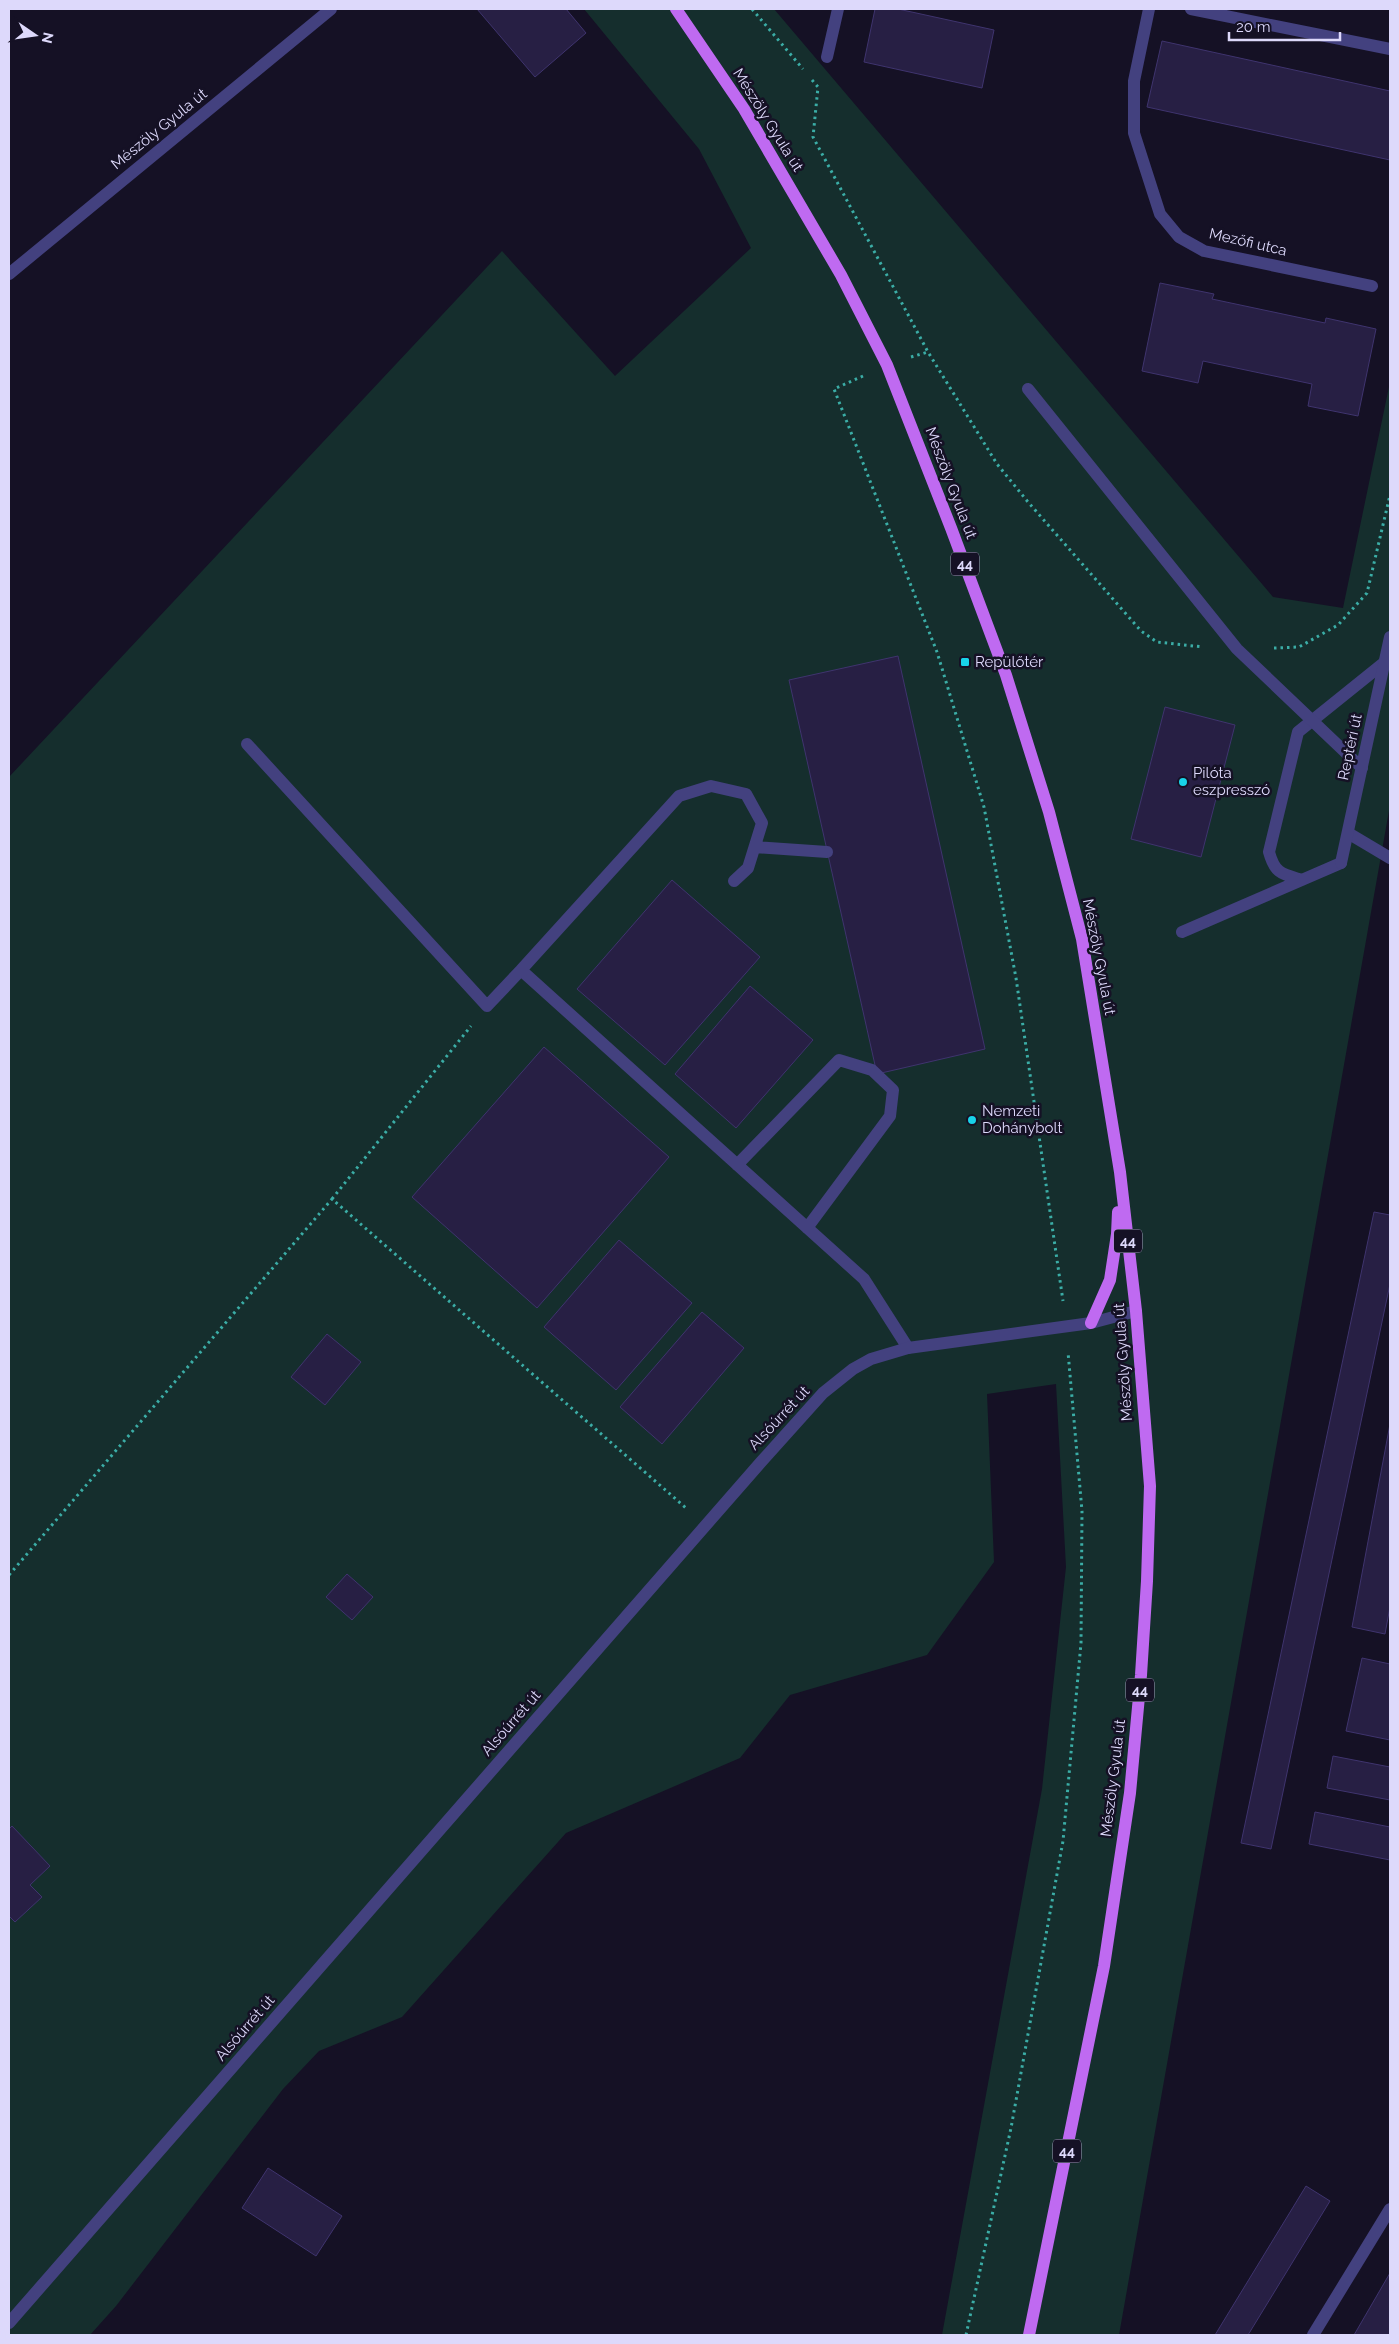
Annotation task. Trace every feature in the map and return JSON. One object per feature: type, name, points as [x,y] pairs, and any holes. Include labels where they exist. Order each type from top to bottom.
[{"type":"main road","name":"Mészöly Gyula út","points":[[676,9],[744,109],[841,275],[887,365],[951,528],[1006,676],[1048,812],[1077,920],[1120,1172],[1136,1310],[1150,1486],[1148,1581],[1130,1792],[1104,1966],[1029,2335]]},
{"type":"main road","points":[[1091,1323],[1110,1280],[1118,1234],[1120,1172]]},
{"type":"street","name":"Mészöly Gyula út","points":[[9,274],[331,9]]},
{"type":"street","points":[[827,57],[838,9]]},
{"type":"street","name":"Mezőfi utca","points":[[1150,9],[1134,81],[1134,134],[1160,214],[1179,237],[1204,251],[1372,286]]},
{"type":"street","points":[[1191,9],[1390,50]]},
{"type":"street","points":[[1028,390],[1237,649],[1362,768]]},
{"type":"street","name":"Reptéri út","points":[[1302,880],[1341,863],[1390,637]]},
{"type":"street","points":[[1302,880],[1281,874],[1273,866],[1269,852],[1298,732],[1385,662]]},
{"type":"street","points":[[247,744],[487,1006],[679,796],[710,786],[746,794],[762,823],[748,868],[734,881]]},
{"type":"street","points":[[1348,833],[1390,858]]},
{"type":"street","points":[[755,848],[828,852]]},
{"type":"street","points":[[1182,932],[1302,880]]},
{"type":"street","points":[[521,970],[864,1279],[908,1348]]},
{"type":"street","points":[[737,1165],[839,1060],[872,1070],[893,1090],[890,1116],[807,1228]]},
{"type":"street","name":"Alsóúrrét út","points":[[9,2323],[705,1525],[823,1393],[853,1369],[871,1359],[908,1348],[1091,1323],[1136,1310]]},
{"type":"street","points":[[1313,2335],[1390,2209]]},
{"type":"path","points":[[752,9],[818,88],[813,137],[928,352],[997,464],[1141,631],[1158,642],[1166,644],[1237,649],[1299,647],[1338,625],[1367,593],[1390,495]]},
{"type":"path","points":[[9,1575],[332,1199],[487,1006]]},
{"type":"path","points":[[332,1199],[705,1525]]},
{"type":"green space","points":[[584,9],[774,9],[1273,597],[1343,608],[1390,382],[1390,805],[1119,2335],[942,2335],[1042,1789],[1066,1567],[1056,1384],[987,1394],[994,1562],[927,1655],[790,1695],[740,1758],[566,1833],[402,2017],[319,2051],[283,2089],[116,2306],[90,2335],[9,2335],[9,777],[502,251],[615,376],[751,248],[699,149]]},
{"type":"building","points":[[477,9],[566,9],[586,33],[535,77]]},
{"type":"building","points":[[875,9],[898,9],[994,30],[982,88],[864,62]]},
{"type":"building","points":[[1162,41],[1390,91],[1390,160],[1147,107]]},
{"type":"building","points":[[1160,283],[1214,294],[1212,299],[1325,323],[1326,318],[1376,329],[1358,416],[1308,406],[1312,384],[1203,361],[1198,383],[1142,371]]},
{"type":"building","points":[[898,656],[985,1049],[877,1074],[789,680]]},
{"type":"building","name":"Pilóta eszpresszó","points":[[1165,707],[1235,725],[1201,857],[1131,839]]},
{"type":"building","points":[[672,880],[760,957],[665,1065],[577,989]]},
{"type":"building","points":[[750,986],[813,1040],[736,1128],[675,1074]]},
{"type":"building","points":[[544,1047],[669,1157],[537,1308],[412,1197]]},
{"type":"building","points":[[1374,1212],[1390,1215],[1390,1284],[1271,1849],[1241,1843]]},
{"type":"building","points":[[619,1240],[692,1303],[616,1390],[544,1327]]},
{"type":"building","points":[[702,1312],[744,1348],[662,1444],[620,1407]]},
{"type":"building","points":[[327,1334],[361,1362],[325,1405],[291,1377]]},
{"type":"building","points":[[1390,1424],[1390,1607],[1385,1634],[1352,1627]]},
{"type":"building","points":[[347,1574],[373,1597],[352,1620],[326,1597]]},
{"type":"building","points":[[1362,1658],[1390,1664],[1390,1740],[1346,1731]]},
{"type":"building","points":[[1333,1756],[1390,1767],[1390,1800],[1327,1788]]},
{"type":"building","points":[[1315,1812],[1390,1827],[1390,1860],[1309,1844]]},
{"type":"building","points":[[12,1826],[50,1866],[30,1885],[42,1897],[15,1922],[9,1916],[9,1829]]},
{"type":"building","points":[[268,2168],[342,2216],[316,2256],[242,2208]]},
{"type":"building","points":[[1306,2186],[1330,2201],[1248,2335],[1215,2335]]},
{"type":"building","points":[[1390,2273],[1390,2335],[1354,2335]]},
{"type":"place","name":"Repülőtér","points":[[965,662]]},
{"type":"place","name":"Pilóta eszpresszó","points":[[1183,782]]},
{"type":"place","name":"Nemzeti Dohánybolt","points":[[972,1120]]}]
